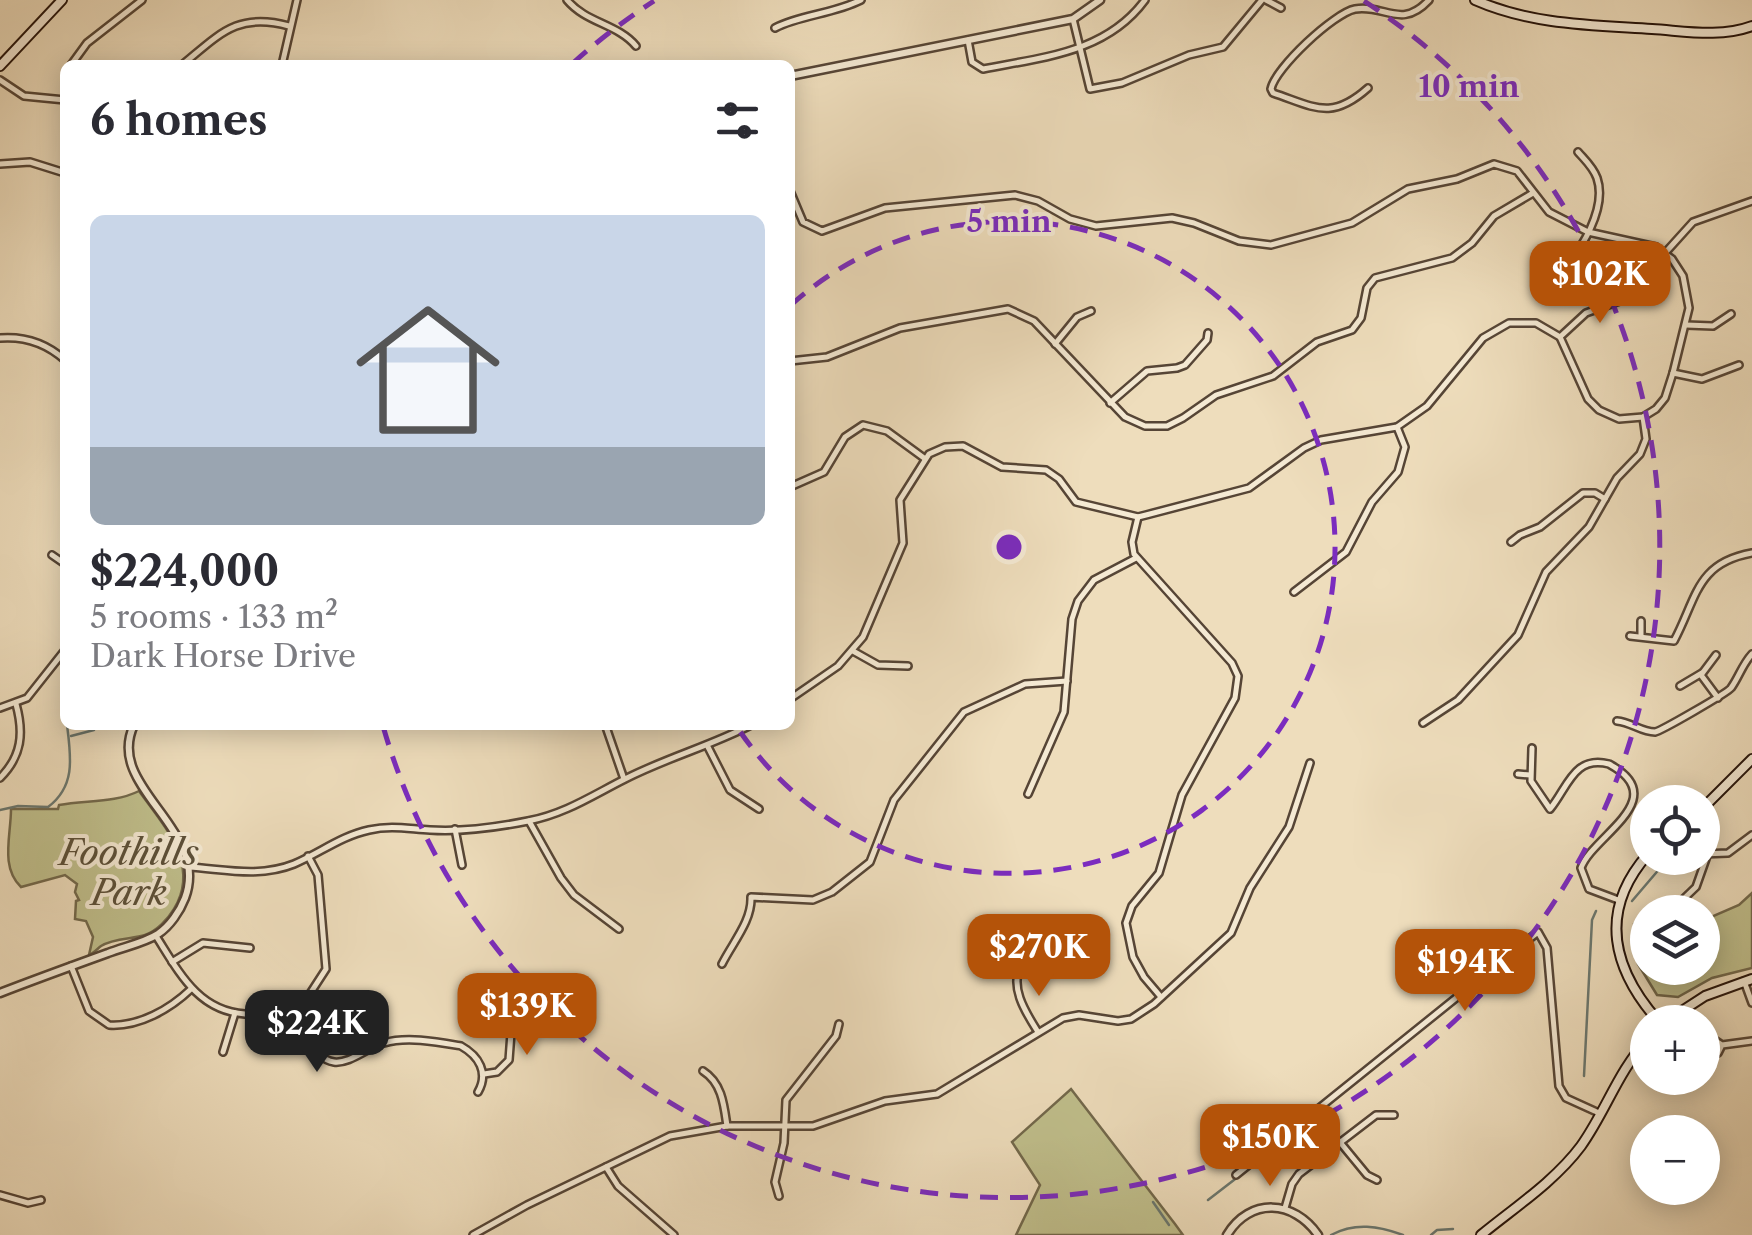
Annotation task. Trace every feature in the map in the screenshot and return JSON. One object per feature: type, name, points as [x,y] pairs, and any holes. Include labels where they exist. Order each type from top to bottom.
[{"type":"main road","points":[[0,66],[62,0]]},
{"type":"main road","points":[[1476,0],[1564,24],[1708,33],[1735,32],[1752,26]]},
{"type":"main road","points":[[1720,792],[1752,760]]},
{"type":"main road","points":[[1632,875],[1621,901],[1616,938],[1622,970],[1646,1005]]},
{"type":"main road","points":[[1690,1005],[1748,980]]},
{"type":"main road","points":[[1486,1234],[1566,1164],[1586,1138],[1630,1061]]},
{"type":"street","points":[[75,60],[87,43],[142,0]]},
{"type":"street","points":[[283,60],[297,0]]},
{"type":"street","points":[[567,0],[584,16],[628,36],[636,46]]},
{"type":"street","points":[[775,28],[834,12],[861,0]]},
{"type":"street","points":[[795,75],[1072,19],[1100,0]]},
{"type":"street","points":[[968,40],[972,62],[982,69],[1080,49],[1110,34],[1144,0]]},
{"type":"street","points":[[1072,19],[1090,90],[1122,83],[1222,46],[1264,0],[1281,8]]},
{"type":"street","points":[[1271,89],[1278,72],[1342,14],[1363,8],[1400,16],[1418,10],[1429,0]]},
{"type":"street","points":[[189,60],[238,24],[261,20],[289,26]]},
{"type":"street","points":[[0,80],[24,96],[60,100]]},
{"type":"street","points":[[1271,89],[1273,93],[1328,110],[1349,105],[1368,88]]},
{"type":"street","points":[[1262,89],[1271,89]]},
{"type":"street","points":[[1559,270],[1580,252],[1599,188],[1596,174],[1578,152]]},
{"type":"street","points":[[0,164],[30,162],[60,171]]},
{"type":"street","points":[[795,203],[803,222],[822,232],[886,208],[992,196],[1027,198],[1088,224],[1106,226],[1172,218],[1261,245],[1352,223],[1408,188],[1457,179],[1485,165],[1511,167],[1544,208],[1588,232],[1648,244],[1664,252],[1676,264],[1689,300],[1686,325],[1665,398],[1644,417],[1618,420],[1599,410],[1588,399],[1560,336],[1527,321],[1500,326],[1483,338],[1428,406],[1398,427],[1320,440],[1262,481],[1138,517],[1076,502],[1053,474],[1040,469],[1002,467],[969,448],[946,448],[924,458],[900,500],[903,543],[867,630],[838,666],[795,696]]},
{"type":"street","points":[[988,186],[992,196]]},
{"type":"street","points":[[795,361],[817,360],[886,332],[999,309],[1022,313],[1124,418],[1138,424],[1167,426],[1216,395],[1273,376],[1318,342],[1352,330],[1361,318],[1367,288],[1375,278],[1452,258],[1472,243],[1494,216],[1533,192]]},
{"type":"street","points":[[1664,252],[1693,222],[1752,201]]},
{"type":"street","points":[[1560,336],[1586,313],[1628,298]]},
{"type":"street","points":[[1056,344],[1078,318],[1090,311]]},
{"type":"street","points":[[1686,325],[1713,326],[1732,314]]},
{"type":"street","points":[[1110,404],[1147,370],[1186,364],[1207,340],[1208,333]]},
{"type":"street","points":[[0,338],[19,337],[40,343],[60,357]]},
{"type":"street","points":[[1674,374],[1702,379],[1739,365]]},
{"type":"street","points":[[1423,723],[1458,700],[1518,635],[1546,572],[1584,533],[1617,478],[1644,447],[1644,417]]},
{"type":"street","points":[[795,485],[824,472],[845,437],[863,425],[887,430],[924,458]]},
{"type":"street","points":[[1294,592],[1346,552],[1372,502],[1398,472],[1405,448],[1398,427]]},
{"type":"street","points":[[1221,483],[1224,495]]},
{"type":"street","points":[[1510,542],[1540,526],[1582,493],[1595,493],[1605,499]]},
{"type":"street","points":[[1138,517],[1132,542],[1136,558],[1228,657],[1238,683],[1235,698],[1182,796],[1159,873],[1132,906],[1126,923],[1133,957],[1162,997]]},
{"type":"street","points":[[1630,636],[1674,641],[1706,574],[1734,556],[1752,553]]},
{"type":"street","points":[[52,556],[60,561]]},
{"type":"street","points":[[1028,794],[1064,712],[1072,618],[1078,601],[1094,580],[1136,558]]},
{"type":"street","points":[[1640,636],[1641,621]]},
{"type":"street","points":[[853,651],[878,665],[908,666]]},
{"type":"street","points":[[1617,720],[1650,732],[1662,731],[1731,689],[1752,654]]},
{"type":"street","points":[[1680,686],[1702,673],[1716,655]]},
{"type":"street","points":[[0,708],[16,704],[31,693],[60,656]]},
{"type":"street","points":[[1702,673],[1718,698]]},
{"type":"street","points":[[722,964],[752,910],[751,897],[813,900],[832,892],[870,862],[894,800],[964,712],[1025,684],[1067,680]]},
{"type":"street","points":[[0,778],[13,763],[20,745],[16,704]]},
{"type":"street","points":[[0,993],[156,936],[183,903],[188,867],[180,842],[130,765],[128,741],[132,730]]},
{"type":"street","points":[[607,730],[624,779]]},
{"type":"street","points":[[188,867],[244,873],[278,868],[368,830],[455,829],[529,821],[585,802],[624,779],[708,747],[740,730]]},
{"type":"street","points":[[708,747],[730,790],[759,810]]},
{"type":"street","points":[[1532,748],[1530,775],[1550,809],[1574,772],[1584,764],[1603,762],[1625,776],[1632,792],[1629,812],[1588,854],[1581,868],[1588,889],[1621,901]]},
{"type":"street","points":[[473,1235],[670,1136],[727,1126],[820,1125],[886,1101],[937,1094],[1071,1015],[1118,1022],[1130,1019],[1162,997],[1236,928],[1250,888],[1289,828],[1310,763]]},
{"type":"street","points":[[1518,774],[1530,775]]},
{"type":"street","points":[[529,821],[574,895],[620,929]]},
{"type":"street","points":[[455,829],[462,866]]},
{"type":"street","points":[[1720,854],[1728,853],[1752,835]]},
{"type":"street","points":[[292,1021],[326,970],[318,875],[308,856]]},
{"type":"street","points":[[1236,1175],[1538,932],[1547,948],[1559,1086],[1566,1098],[1600,1114]]},
{"type":"street","points":[[156,936],[192,989],[215,1007],[234,1013],[273,1014],[292,1021],[321,1056],[331,1061],[343,1062],[389,1041],[467,1049],[484,1074],[478,1092]]},
{"type":"street","points":[[172,962],[204,943],[250,948]]},
{"type":"street","points":[[1022,963],[1016,972],[1019,996],[1038,1032]]},
{"type":"street","points":[[71,966],[89,1011],[109,1024],[136,1022],[178,1002],[192,989]]},
{"type":"street","points":[[1748,980],[1752,1003]]},
{"type":"street","points":[[484,1074],[497,1072],[509,1060],[510,1033],[524,995]]},
{"type":"street","points":[[223,1052],[234,1013]]},
{"type":"street","points":[[779,1196],[775,1182],[786,1100],[836,1036],[839,1024]]},
{"type":"street","points":[[1722,1045],[1752,1041]]},
{"type":"street","points":[[703,1071],[718,1086],[727,1126]]},
{"type":"street","points":[[1285,1208],[1299,1174],[1376,1116],[1394,1115]]},
{"type":"street","points":[[1339,1141],[1366,1175],[1378,1180]]},
{"type":"street","points":[[606,1166],[618,1186],[674,1235]]},
{"type":"street","points":[[0,1195],[28,1203],[42,1200]]},
{"type":"street","points":[[1227,1235],[1243,1216],[1256,1210],[1285,1208],[1306,1220],[1317,1234]]},
{"type":"green space","name":"Foothills Park","points":[[139,791],[176,847],[183,877],[181,893],[172,913],[154,931],[106,943],[89,955],[93,937],[86,921],[75,919],[77,884],[65,875],[21,887],[15,879],[8,851],[11,809],[58,809],[59,805],[111,799]]},
{"type":"green space","points":[[1752,893],[1752,968],[1720,976],[1720,913],[1739,905]]},
{"type":"green space","points":[[1651,985],[1699,985],[1678,997],[1657,995]]},
{"type":"green space","points":[[1071,1089],[1183,1235],[1016,1235],[1040,1185],[1012,1142]]},
{"type":"waterway","points":[[0,810],[48,807],[57,799],[70,770],[68,730]]},
{"type":"waterway","points":[[71,736],[94,730]]},
{"type":"waterway","points":[[1637,895],[1654,875]]},
{"type":"waterway","points":[[1584,1076],[1592,920],[1596,911]]},
{"type":"waterway","points":[[1208,1200],[1274,1149]]},
{"type":"waterway","points":[[1153,1202],[1169,1225]]},
{"type":"waterway","points":[[1331,1235],[1367,1227],[1403,1235]]},
{"type":"waterway","points":[[1431,1235],[1437,1230],[1453,1229]]}]
